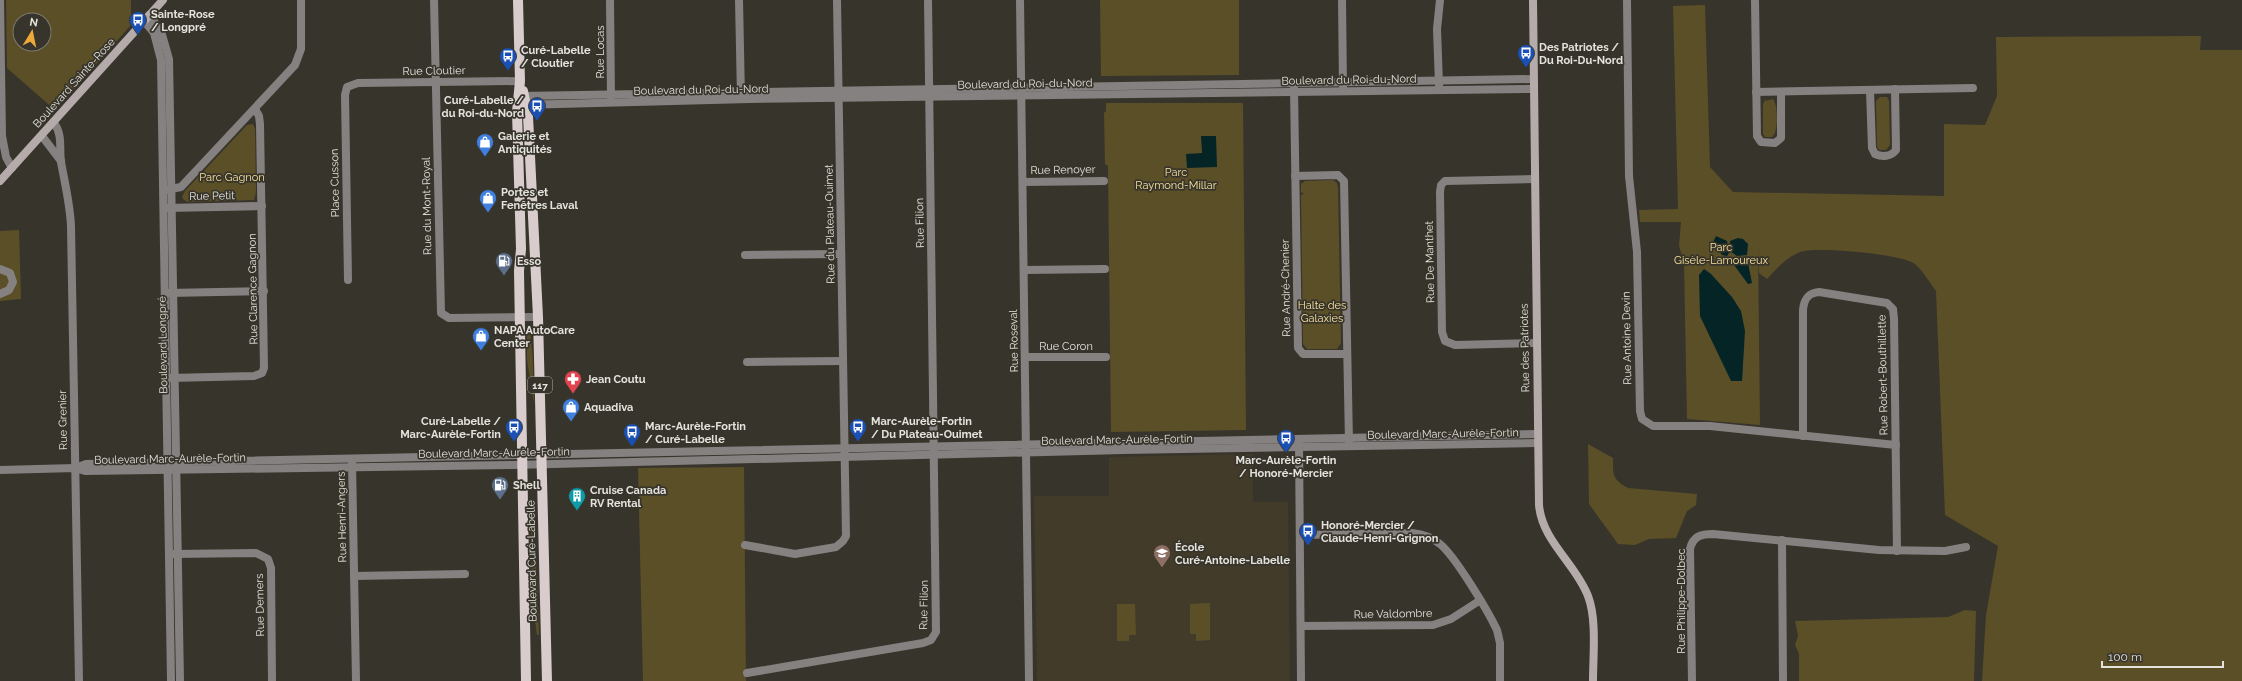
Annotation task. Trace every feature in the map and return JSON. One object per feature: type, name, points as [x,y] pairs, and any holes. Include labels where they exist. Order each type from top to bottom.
[{"type":"main road","name":"Boulevard Curé-Labelle","points":[[518,0],[520,81],[538,317],[546,681]]},
{"type":"main road","name":"Boulevard Curé-Labelle","points":[[522,100],[520,317],[526,681]]},
{"type":"street","points":[[0,0],[2,136],[6,157],[12,168]]},
{"type":"street","name":"Boulevard Sainte-Rose","points":[[0,181],[54,123],[163,0]]},
{"type":"street","points":[[167,190],[180,187],[292,69],[299,57],[301,49],[301,0]]},
{"type":"street","name":"Rue du Mont-Royal","points":[[434,0],[441,313],[449,318],[538,317]]},
{"type":"street","name":"Rue Locas","points":[[610,0],[612,103]]},
{"type":"street","points":[[739,0],[741,96]]},
{"type":"street","name":"Rue du Plateau-Ouimet","points":[[837,0],[845,447]]},
{"type":"street","name":"Rue Filion","points":[[747,673],[916,644],[929,641],[934,637],[936,629],[928,0]]},
{"type":"street","name":"Rue Roseval","points":[[1020,0],[1029,681]]},
{"type":"street","points":[[1342,0],[1343,92]]},
{"type":"street","points":[[1439,86],[1438,29],[1440,0]]},
{"type":"street","name":"Rue des Patriotes","points":[[1533,0],[1538,505],[1541,519],[1555,545],[1584,586],[1591,605],[1593,681]]},
{"type":"street","name":"Rue Antoine Devin","points":[[1627,0],[1629,176],[1637,252],[1641,416],[1646,423],[1653,426],[1710,426],[1896,445]]},
{"type":"street","points":[[1755,0],[1757,136],[1761,142],[1769,144],[1778,142],[1781,138],[1781,92]]},
{"type":"street","name":"Boulevard Longpré","points":[[147,18],[154,33],[160,56],[167,190],[171,466],[168,554],[171,681]]},
{"type":"street","name":"Boulevard du Roi-du-Nord","points":[[1294,88],[1343,92],[1533,79]]},
{"type":"street","name":"Rue Cloutier","points":[[348,86],[355,83],[520,81]]},
{"type":"street","name":"Boulevard du Roi-du-Nord","points":[[522,100],[612,103],[741,96],[1294,88],[1343,83],[1533,89]]},
{"type":"street","name":"Place Cusson","points":[[348,86],[345,95],[348,280]]},
{"type":"street","name":"Rue André-Chenier","points":[[1294,88],[1298,348],[1303,354],[1347,354]]},
{"type":"street","points":[[1756,92],[1973,88]]},
{"type":"street","points":[[1870,90],[1872,148],[1875,154],[1884,156],[1892,154],[1896,150],[1895,89]]},
{"type":"street","name":"Boulevard du Roi-du-Nord","points":[[522,100],[611,93],[741,96]]},
{"type":"street","name":"Rue Clarence Gagnon","points":[[170,378],[254,376],[262,373],[265,365],[260,124],[259,116],[255,109]]},
{"type":"street","name":"Rue Grenier","points":[[54,123],[60,139],[61,160],[68,194],[71,226],[79,681]]},
{"type":"street","name":"Rue Grenier","points":[[42,136],[61,160]]},
{"type":"street","points":[[1295,176],[1338,175],[1344,181],[1349,446]]},
{"type":"street","name":"Rue De Manthet","points":[[1534,179],[1447,180],[1440,187],[1440,209],[1442,332],[1444,340],[1452,344],[1536,343]]},
{"type":"street","name":"Rue Renoyer","points":[[1023,182],[1104,181]]},
{"type":"street","name":"Rue Petit","points":[[167,208],[262,206]]},
{"type":"street","points":[[745,255],[841,254]]},
{"type":"street","points":[[0,269],[9,272],[13,282],[9,290],[0,294]]},
{"type":"street","points":[[1024,270],[1105,269]]},
{"type":"street","points":[[169,293],[264,291]]},
{"type":"street","name":"Rue Robert-Bouthillette","points":[[1803,436],[1803,307],[1809,295],[1822,292],[1883,301],[1893,310],[1894,319],[1897,551]]},
{"type":"street","name":"Rue Coron","points":[[1025,357],[1106,357]]},
{"type":"street","points":[[747,362],[843,361]]},
{"type":"street","name":"Boulevard Marc-Aurèle-Fortin","points":[[0,470],[75,468],[85,471],[171,466],[352,462],[542,453],[845,447],[934,450],[1299,438],[1537,434]]},
{"type":"street","points":[[1299,438],[1301,681]]},
{"type":"street","name":"Boulevard Marc-Aurèle-Fortin","points":[[1026,448],[1299,447],[1538,443]]},
{"type":"street","points":[[745,545],[795,554],[839,546],[846,536],[845,447]]},
{"type":"street","name":"Boulevard Marc-Aurèle-Fortin","points":[[352,462],[522,465],[845,457],[934,450]]},
{"type":"street","name":"Rue Henri-Angers","points":[[352,462],[356,681]]},
{"type":"street","name":"Boulevard Longpré","points":[[171,466],[177,554],[180,681]]},
{"type":"street","points":[[1300,534],[1407,533],[1426,536],[1437,542],[1446,550],[1498,633],[1500,681]]},
{"type":"street","name":"Rue Philippe-Dolbec","points":[[1692,681],[1690,552],[1694,540],[1702,534],[1897,551],[1948,550],[1966,547]]},
{"type":"street","points":[[1782,540],[1783,681]]},
{"type":"street","name":"Rue Demers","points":[[168,554],[256,553],[268,559],[271,574],[272,681]]},
{"type":"street","name":"Rue Henri-Angers","points":[[354,576],[465,574]]},
{"type":"street","name":"Rue Valdombre","points":[[1301,626],[1433,625],[1450,619],[1479,601]]},
{"type":"shaded area","name":"École Curé-Antoine-Labelle","points":[[1253,454],[1253,502],[1288,502],[1290,681],[1037,681],[1034,496],[1109,496],[1109,457]]},
{"type":"green space","points":[[6,0],[131,0],[131,25],[55,110],[7,68]]},
{"type":"green space","points":[[1100,0],[1239,0],[1239,75],[1101,76]]},
{"type":"green space","name":"Parc Gisèle-Lamoureux","points":[[1705,5],[1710,167],[1733,192],[1944,196],[1944,124],[1985,125],[1997,96],[1996,37],[2201,36],[2200,50],[2242,50],[2242,681],[1982,681],[1986,615],[1998,546],[1945,515],[1936,291],[1915,264],[1907,260],[1859,252],[1809,250],[1800,252],[1790,257],[1767,279],[1759,273],[1758,248],[1760,425],[1687,419],[1684,263],[1679,246],[1681,222],[1640,222],[1639,210],[1678,209],[1673,6]]},
{"type":"green space","points":[[1880,97],[1887,97],[1889,101],[1890,145],[1886,150],[1879,150],[1877,146],[1876,101]]},
{"type":"green space","points":[[1766,99],[1766,101],[1773,99],[1776,107],[1777,124],[1776,130],[1772,137],[1765,137],[1763,134],[1763,104]]},
{"type":"green space","name":"Parc Raymond-Millar","points":[[1106,103],[1243,103],[1246,430],[1111,432],[1108,166],[1105,164],[1104,113],[1106,111]]},
{"type":"green space","name":"Parc Gagnon","points":[[253,124],[255,129],[256,192],[254,200],[188,202],[184,200],[182,197],[185,191],[247,125]]},
{"type":"green space","name":"Halte des Galaxies","points":[[1333,180],[1337,183],[1338,188],[1341,343],[1337,349],[1307,349],[1303,344],[1301,195],[1304,194],[1301,192],[1301,184],[1305,181]]},
{"type":"green space","points":[[19,230],[21,299],[0,301],[0,231]]},
{"type":"green space","points":[[527,330],[530,330],[533,360],[534,404],[527,360]]},
{"type":"green space","points":[[1588,444],[1613,458],[1614,476],[1619,482],[1628,488],[1697,494],[1696,505],[1687,511],[1676,538],[1649,539],[1635,545],[1618,544],[1589,504]]},
{"type":"green space","points":[[744,467],[746,681],[643,681],[638,468]]},
{"type":"green space","points":[[531,518],[537,574],[539,635],[537,635],[532,599]]},
{"type":"green space","points":[[1210,603],[1210,640],[1196,641],[1196,634],[1190,634],[1190,604]]},
{"type":"green space","points":[[1117,604],[1135,604],[1136,635],[1129,635],[1129,641],[1117,641]]},
{"type":"green space","points":[[1965,610],[1976,611],[1974,681],[1799,681],[1799,654],[1795,645],[1798,636],[1795,621],[1948,617]]},
{"type":"water","points":[[1201,136],[1216,136],[1217,167],[1187,168],[1186,154],[1202,153]]},
{"type":"water","points":[[1716,236],[1727,241],[1729,253],[1727,256],[1722,255],[1713,242]]},
{"type":"water","points":[[1738,238],[1743,239],[1748,244],[1747,255],[1737,256],[1730,251],[1730,241]]},
{"type":"water","points":[[1735,258],[1747,258],[1752,283],[1748,284],[1734,265]]},
{"type":"water","points":[[1704,269],[1711,274],[1732,297],[1741,311],[1745,331],[1742,381],[1731,381],[1700,316],[1699,275]]},
{"type":"place","name":"Sainte-Rose / Longpré","points":[[138,35]]},
{"type":"place","name":"Des Patriotes / Du Roi-Du-Nord","points":[[1526,68]]},
{"type":"place","name":"Curé-Labelle / Cloutier","points":[[508,71]]},
{"type":"place","name":"Curé-Labelle / du Roi-du-Nord","points":[[537,121]]},
{"type":"place","name":"Galerie et Antiquités","points":[[485,157]]},
{"type":"place","name":"Portes et Fenêtres Laval","points":[[488,213]]},
{"type":"place","name":"Esso","points":[[504,276]]},
{"type":"place","name":"NAPA AutoCare Center","points":[[481,351]]},
{"type":"place","name":"Jean Coutu","points":[[573,394]]},
{"type":"place","name":"Aquadiva","points":[[571,422]]},
{"type":"place","name":"Curé-Labelle / Marc-Aurèle-Fortin","points":[[514,442]]},
{"type":"place","name":"Marc-Aurèle-Fortin / Du Plateau-Ouimet","points":[[858,442]]},
{"type":"place","name":"Marc-Aurèle-Fortin / Curé-Labelle","points":[[632,447]]},
{"type":"place","name":"Marc-Aurèle-Fortin / Honoré-Mercier","points":[[1286,453]]},
{"type":"place","name":"Shell","points":[[500,500]]},
{"type":"place","name":"Cruise Canada RV Rental","points":[[577,511]]},
{"type":"place","name":"Honoré-Mercier / Claude-Henri-Grignon","points":[[1308,546]]},
{"type":"place","name":"École Curé-Antoine-Labelle","points":[[1162,568]]}]
